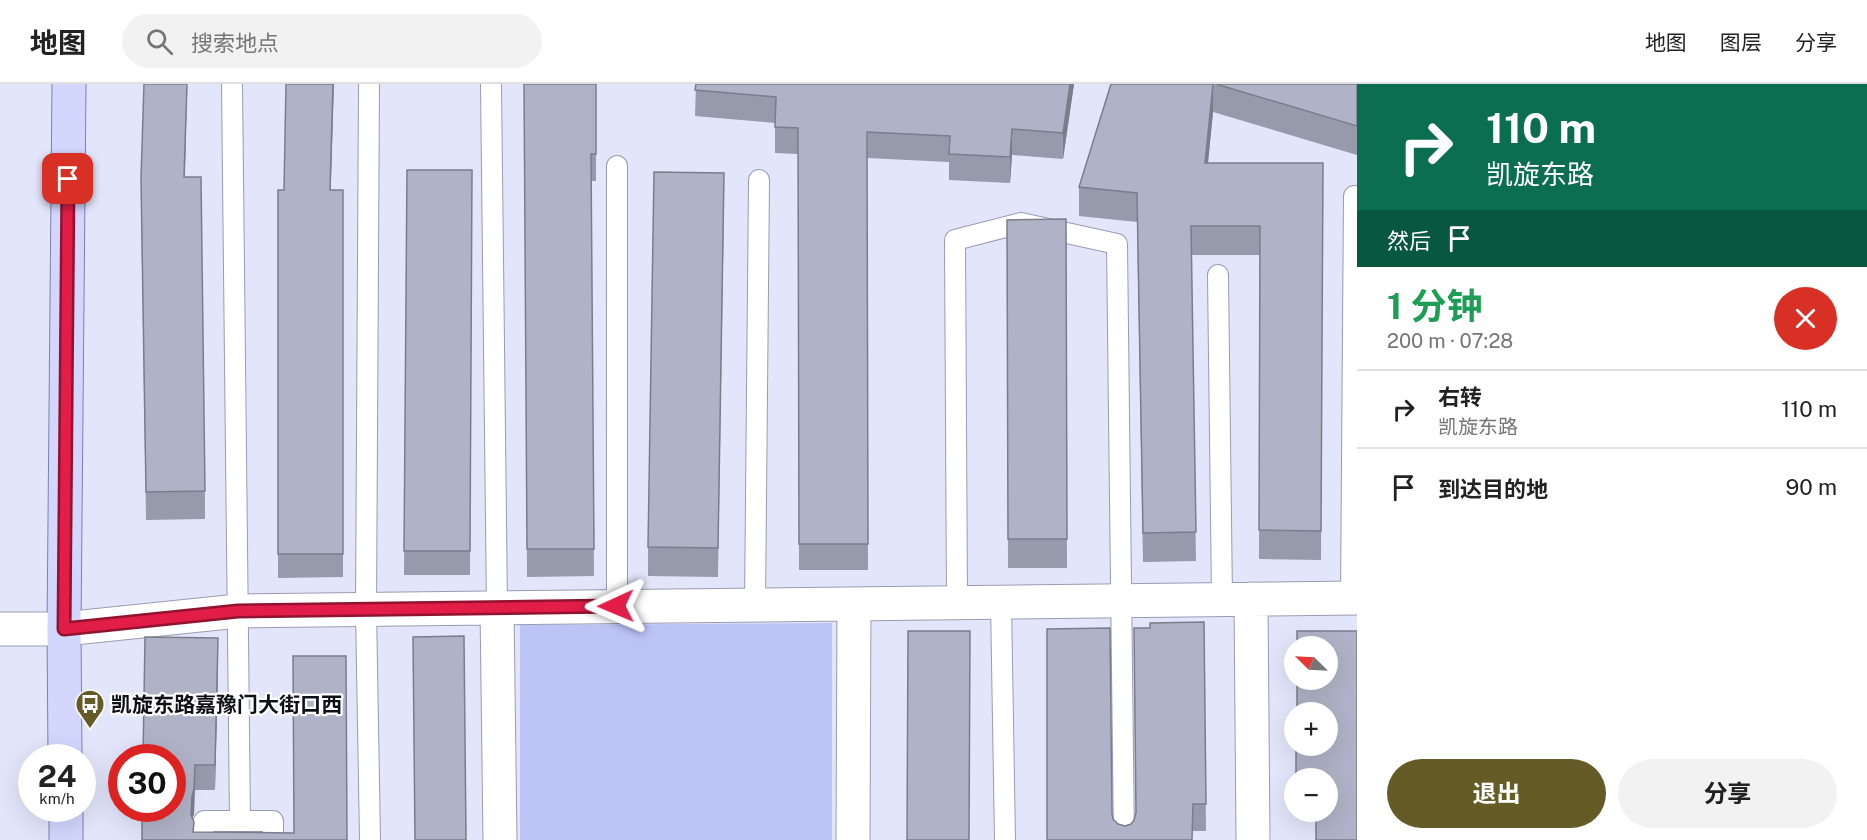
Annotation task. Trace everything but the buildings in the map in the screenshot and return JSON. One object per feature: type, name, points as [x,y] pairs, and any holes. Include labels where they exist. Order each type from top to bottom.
[{"type":"main road","points":[[65,744],[69,84]]},
{"type":"main road","points":[[66,822],[66,840]]},
{"type":"street","points":[[0,629],[64,629],[238,611],[1354,598]]},
{"type":"street","points":[[1237,599],[1253,840]]},
{"type":"street","points":[[853,840],[854,604]]},
{"type":"street","points":[[497,608],[500,840]]},
{"type":"lane","points":[[232,84],[240,821]]},
{"type":"lane","points":[[369,84],[366,609],[370,840]]},
{"type":"lane","points":[[491,84],[497,608]]},
{"type":"lane","points":[[616,606],[617,166]]},
{"type":"lane","points":[[755,605],[759,180]]},
{"type":"lane","points":[[1354,196],[1354,598]]},
{"type":"lane","points":[[957,602],[955,240],[1021,223],[1117,244],[1124,840]]},
{"type":"lane","points":[[1218,275],[1237,599]]},
{"type":"lane","points":[[1001,602],[1005,840]]},
{"type":"lane","points":[[203,840],[204,821],[273,821],[273,840]]},
{"type":"shaded area","points":[[832,623],[832,840],[520,840],[520,625]]},
{"type":"place","name":"凯旋东路嘉豫门大街口西","points":[[90,730]]},
{"type":"route","points":[[68,179],[64,629],[238,611],[616,606]]}]
